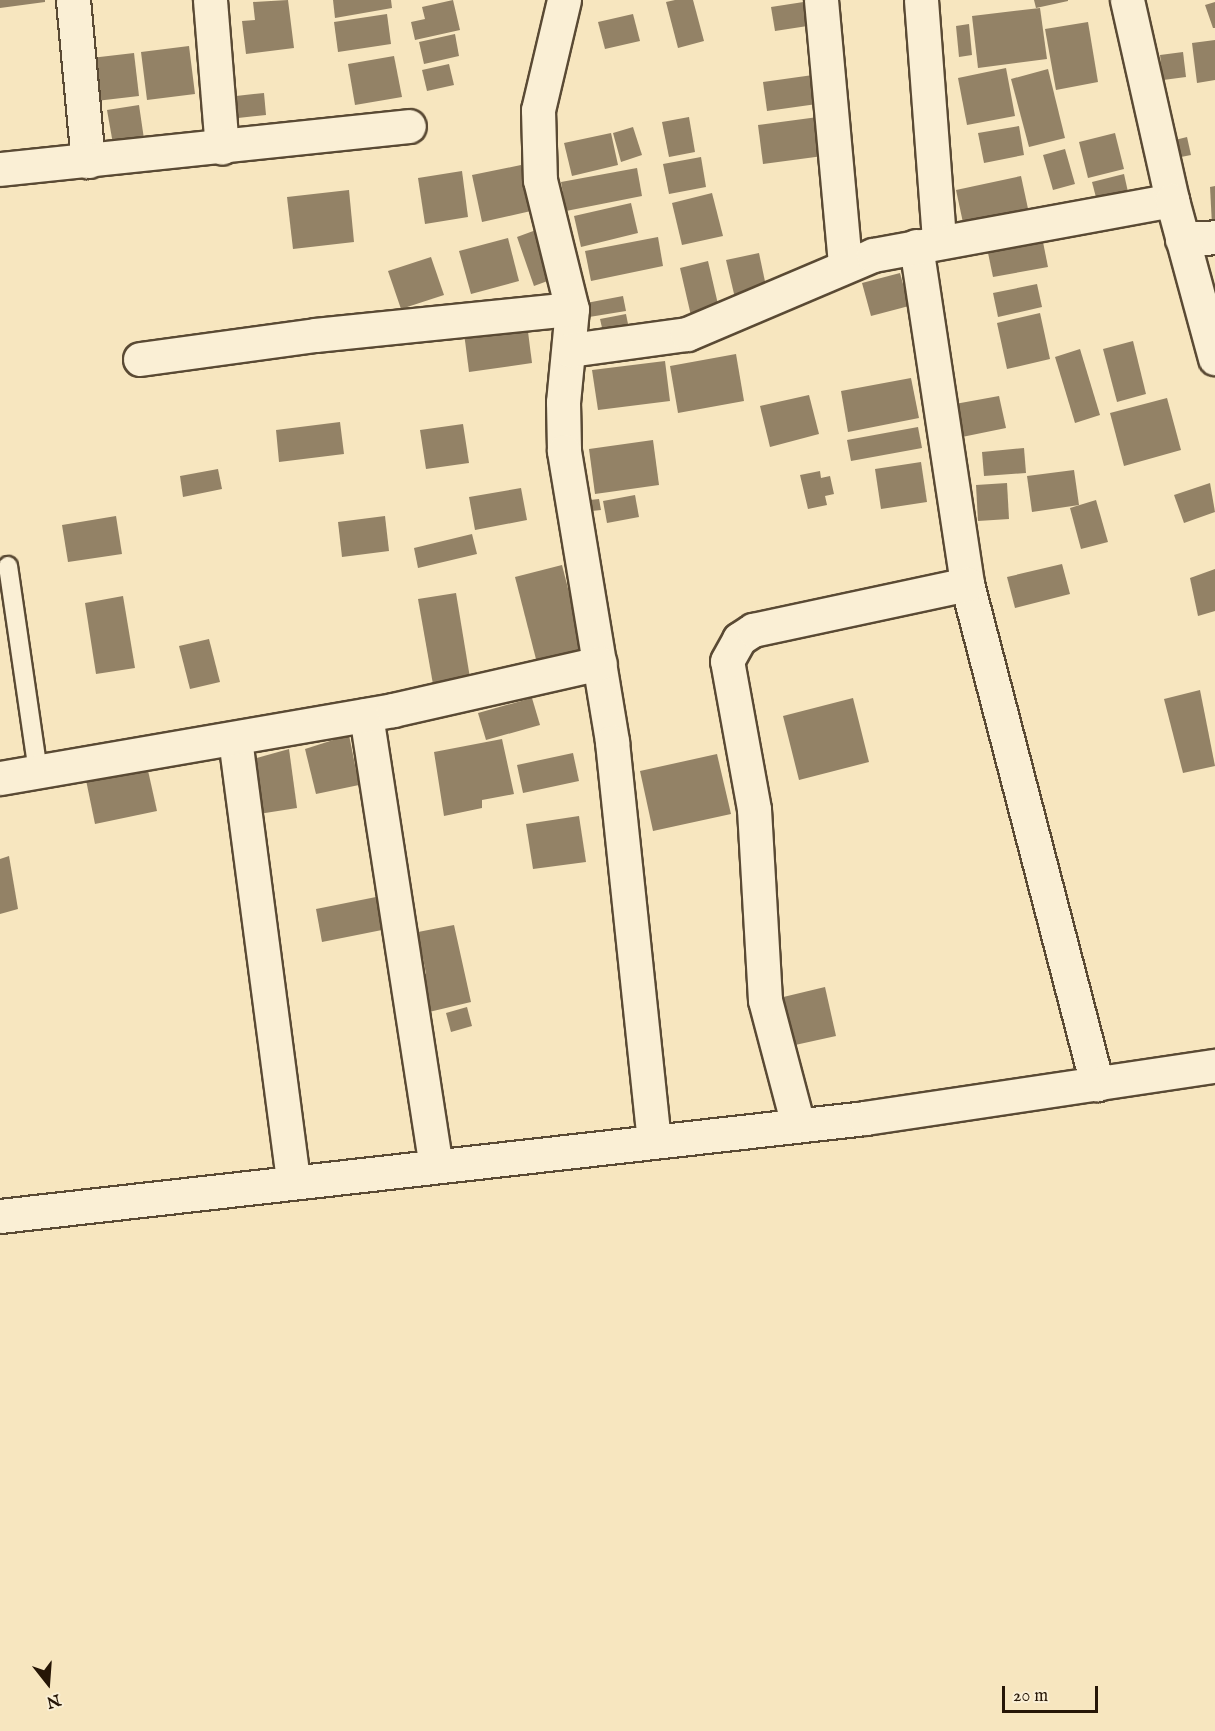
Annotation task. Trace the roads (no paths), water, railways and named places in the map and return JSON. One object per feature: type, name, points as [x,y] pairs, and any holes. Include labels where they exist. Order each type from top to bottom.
[{"type":"street","points":[[73,0],[88,161]]},
{"type":"street","points":[[210,0],[222,148]]},
{"type":"street","points":[[564,0],[538,110],[540,180],[572,309],[570,350],[563,402],[564,451],[600,663],[622,828],[654,1141]]},
{"type":"street","points":[[821,0],[844,265]]},
{"type":"street","points":[[921,0],[928,243],[968,584],[1097,1084]]},
{"type":"street","points":[[1127,0],[1172,200],[1215,358]]},
{"type":"street","points":[[0,169],[222,148],[409,126]]},
{"type":"street","points":[[570,350],[687,334],[844,265],[928,243],[1172,200]]},
{"type":"street","points":[[1182,239],[1215,237]]},
{"type":"street","points":[[140,359],[315,335],[572,309]]},
{"type":"street","points":[[798,1125],[765,1000],[754,809],[727,661],[739,639],[753,630],[968,584]]},
{"type":"street","points":[[0,778],[366,715],[600,663]]},
{"type":"street","points":[[366,715],[436,1166]]},
{"type":"street","points":[[235,739],[293,1182]]},
{"type":"street","points":[[0,1216],[798,1125],[1215,1066]]},
{"type":"lane","points":[[8,566],[38,771]]}]
